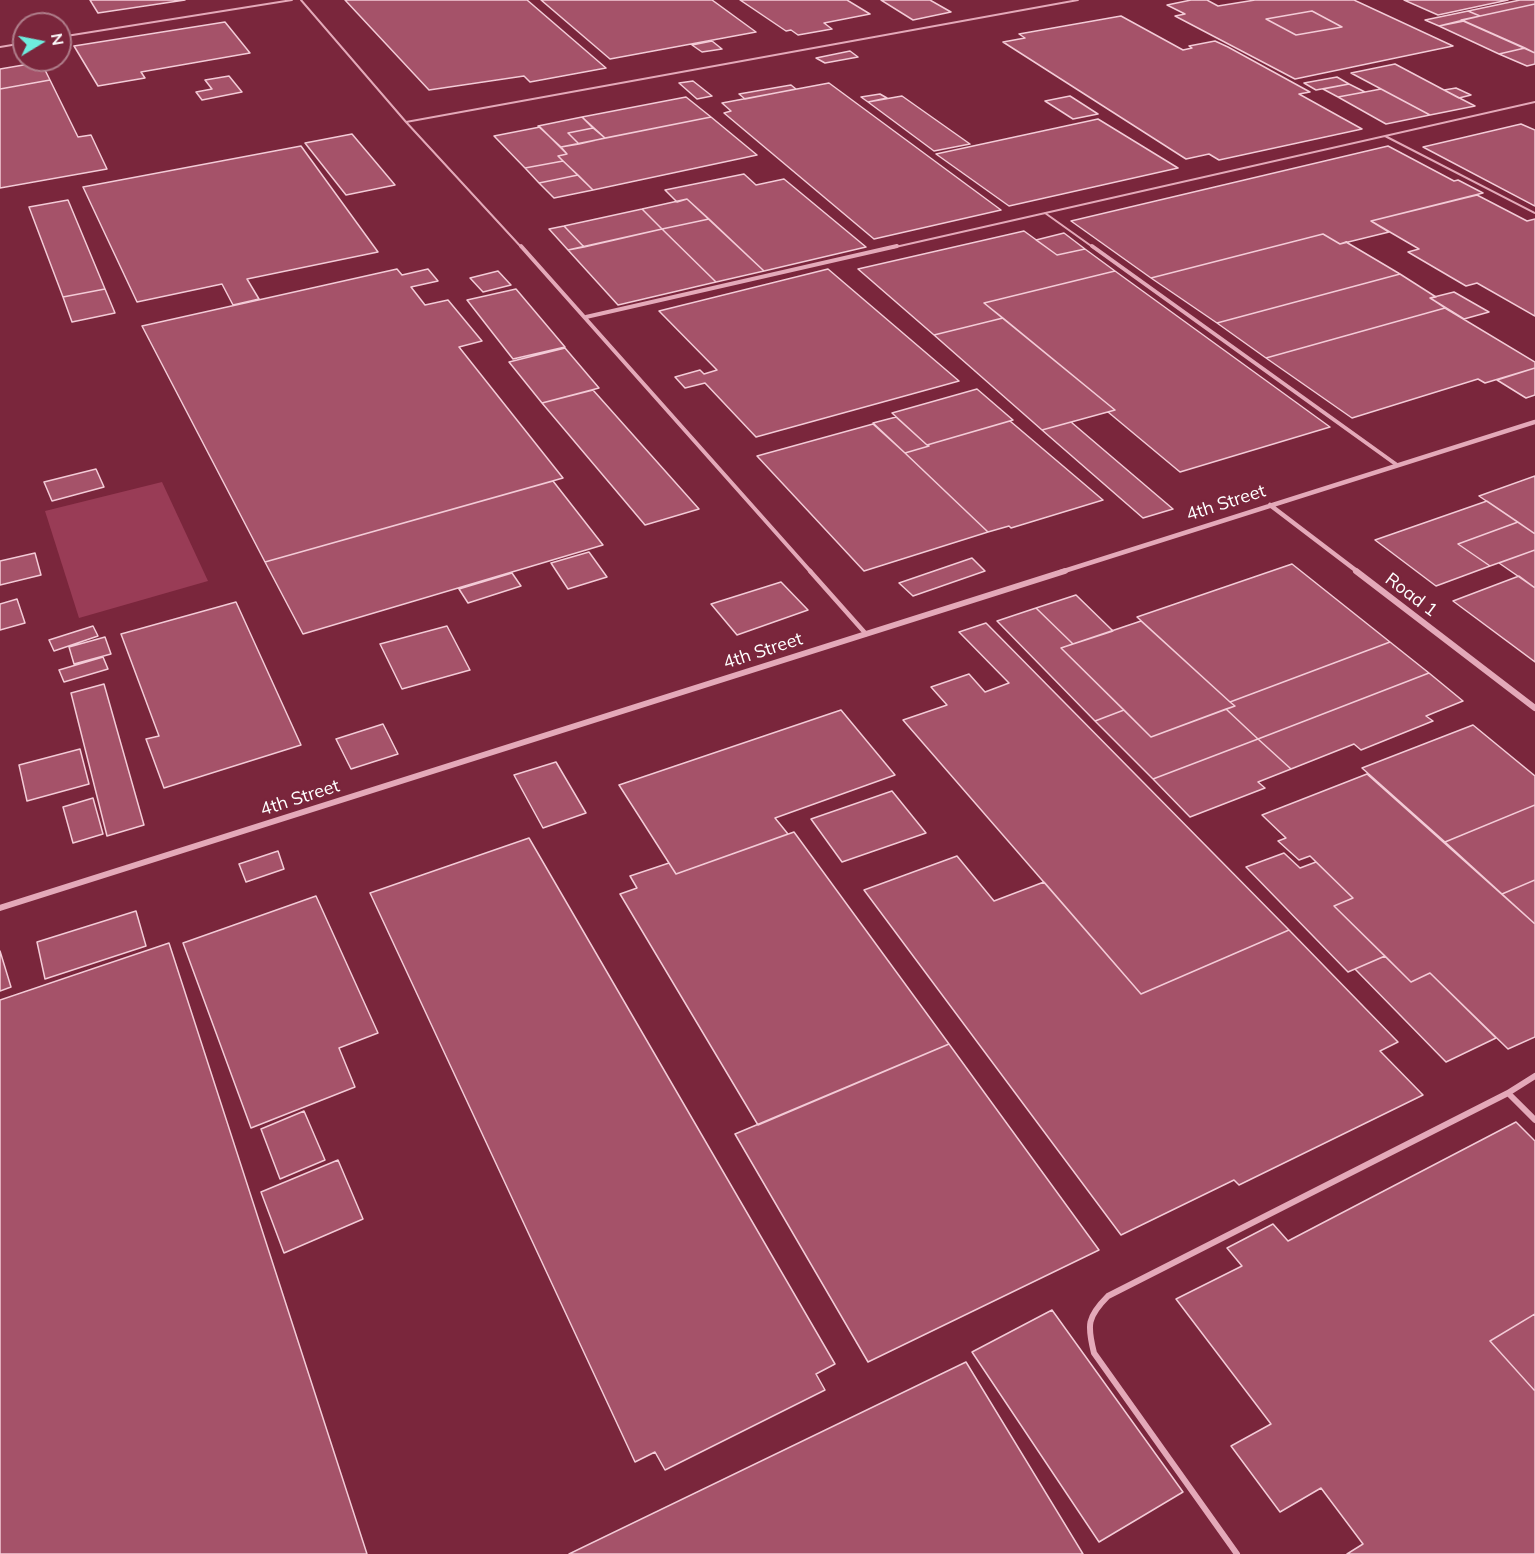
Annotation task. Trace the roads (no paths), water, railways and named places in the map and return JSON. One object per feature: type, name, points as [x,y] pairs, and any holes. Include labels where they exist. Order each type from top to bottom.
[{"type":"street","name":"4th Street","points":[[0,908],[1535,422]]},
{"type":"street","name":"Road 1","points":[[1270,505],[1535,708]]},
{"type":"lane","points":[[72,35],[292,0]]},
{"type":"lane","points":[[301,0],[406,122],[586,317],[866,633]]},
{"type":"lane","points":[[406,122],[1078,0]]},
{"type":"lane","points":[[586,317],[1535,102]]},
{"type":"lane","points":[[1385,136],[1535,213]]},
{"type":"lane","points":[[1045,213],[1398,465]]},
{"type":"lane","points":[[1236,1554],[1094,1353],[1087,1326],[1092,1312],[1108,1296],[1508,1093],[1535,1076]]},
{"type":"lane","points":[[1508,1093],[1535,1120]]}]
